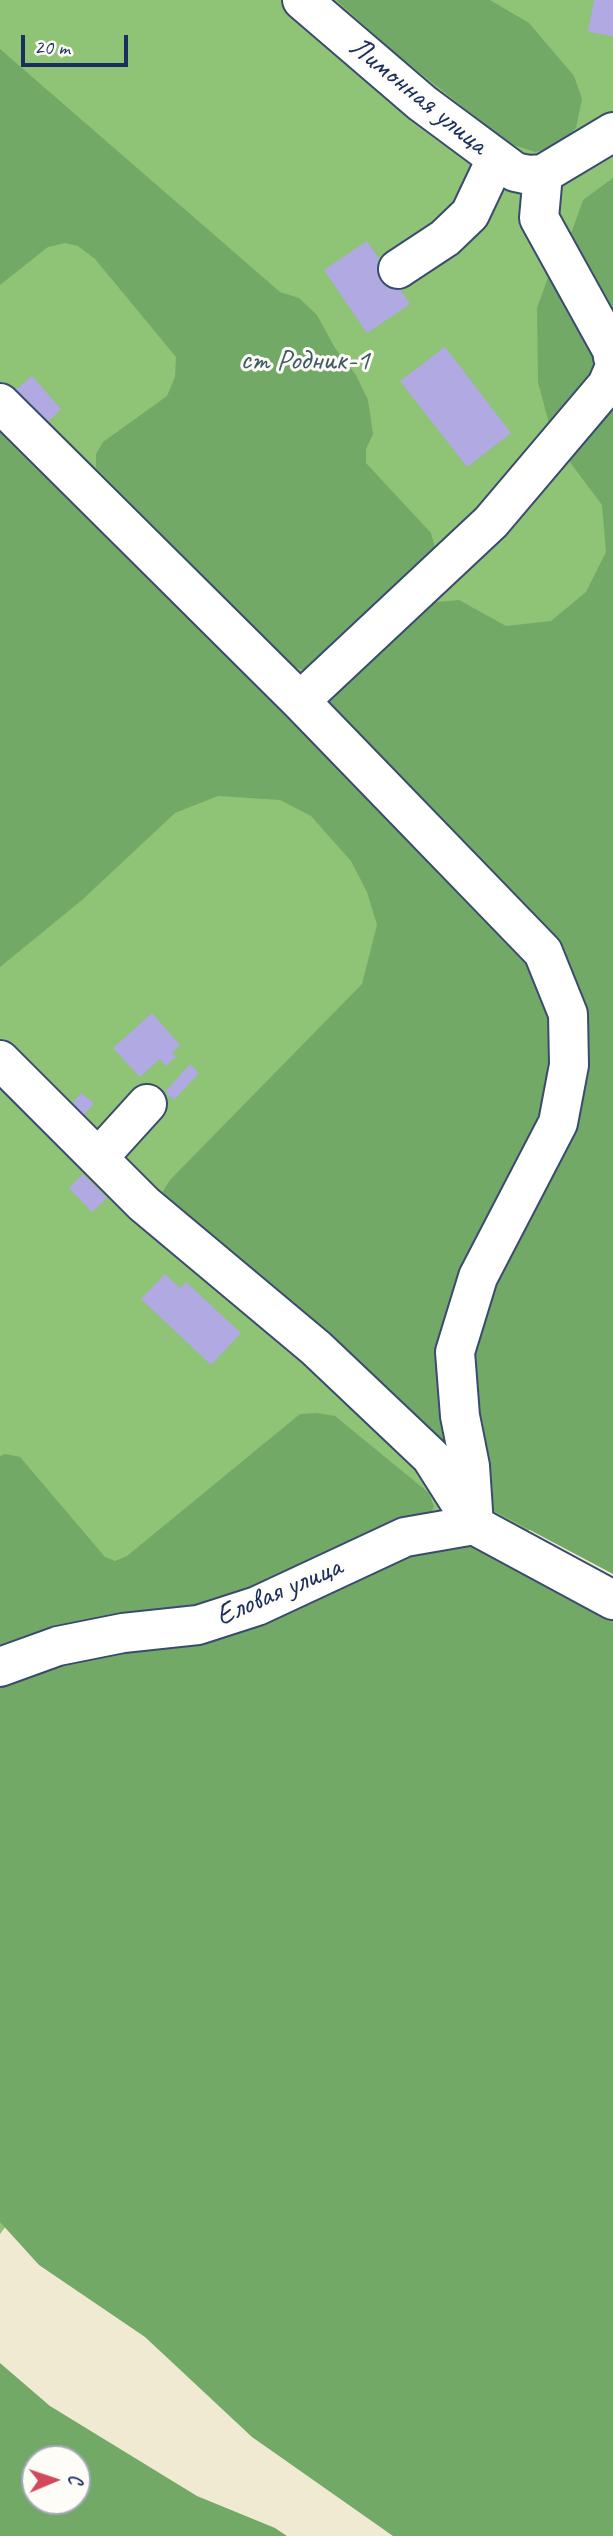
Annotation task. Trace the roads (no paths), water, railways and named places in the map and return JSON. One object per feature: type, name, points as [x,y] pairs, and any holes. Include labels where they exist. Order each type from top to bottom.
[{"type":"street","name":"Лимонная улица","points":[[302,0],[422,103],[515,173],[543,174]]},
{"type":"street","points":[[613,132],[543,174],[539,218],[612,350],[613,357]]},
{"type":"street","points":[[398,270],[445,238],[470,214],[496,159]]},
{"type":"street","points":[[300,701],[491,522],[607,385],[613,371]]},
{"type":"street","points":[[0,403],[300,701],[543,952],[568,1014],[569,1065],[558,1123],[478,1277],[456,1352],[460,1416],[470,1466],[474,1525]]},
{"type":"street","points":[[0,1060],[144,1204],[316,1348],[431,1457],[474,1525],[613,1600]]},
{"type":"street","points":[[98,1157],[147,1104]]},
{"type":"street","name":"Еловая улица","points":[[0,1667],[58,1646],[122,1633],[198,1625],[257,1606],[405,1537],[474,1525]]},
{"type":"park label","name":"ст Родник-1","points":[[305,361]]}]
